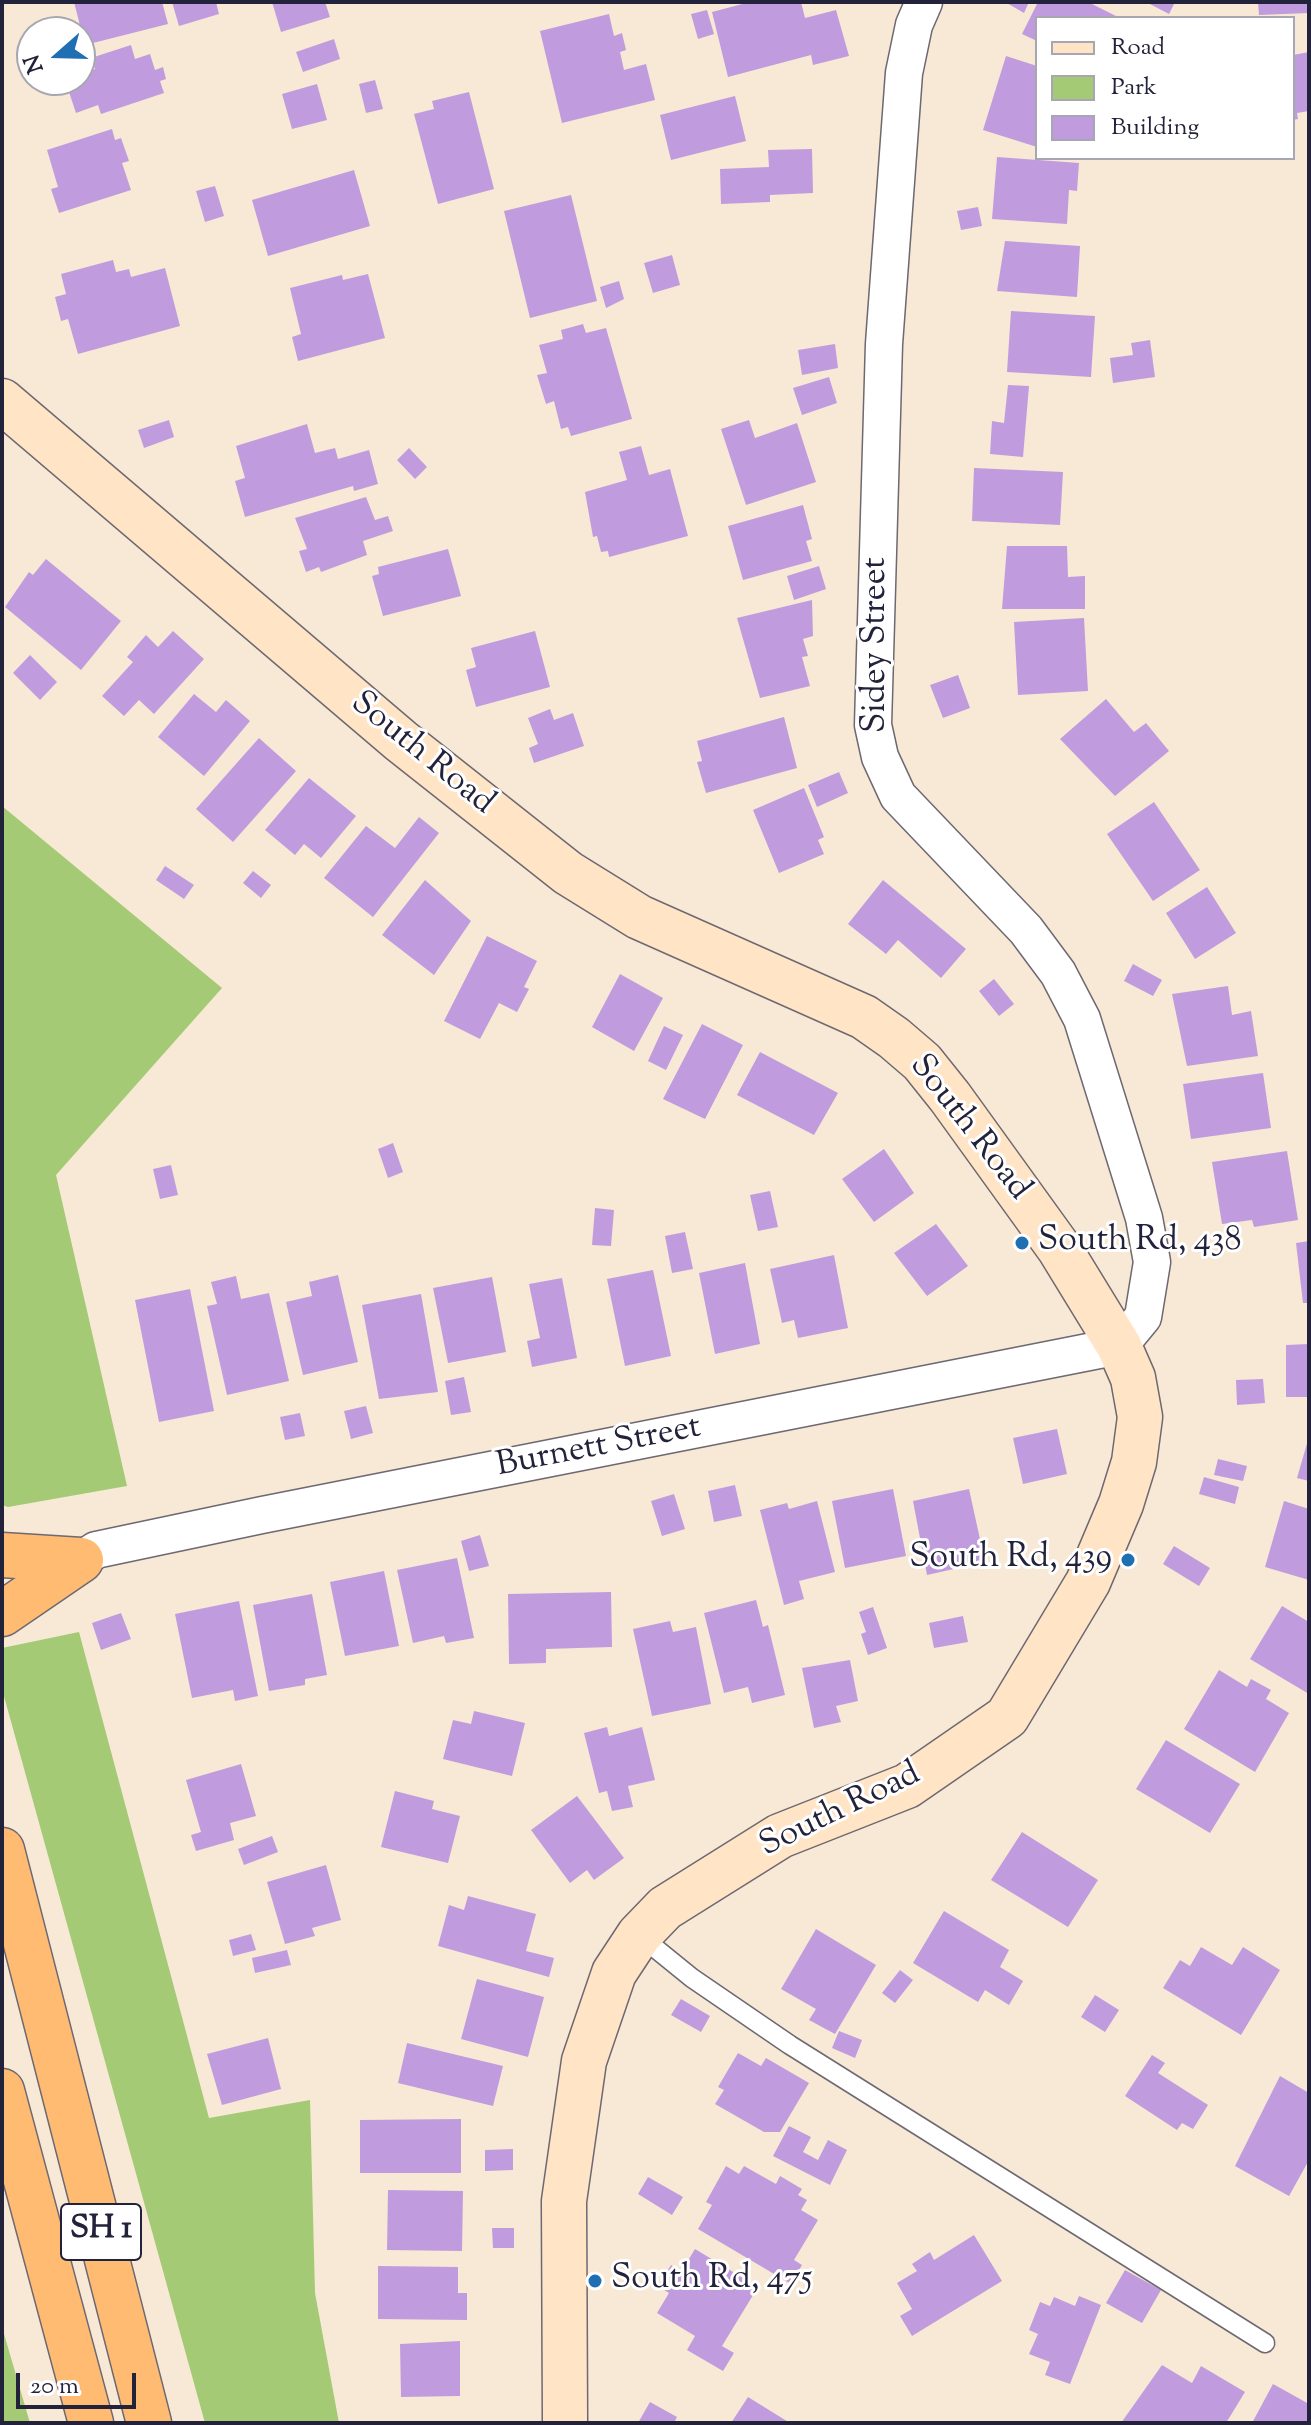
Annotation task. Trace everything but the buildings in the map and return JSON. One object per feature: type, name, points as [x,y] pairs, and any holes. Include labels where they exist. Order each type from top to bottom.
[{"type":"highway","points":[[2,1555],[81,1560]]},
{"type":"highway","points":[[2,1614],[81,1560]]},
{"type":"highway","name":"SH 1","points":[[2,1850],[149,2423]]},
{"type":"highway","name":"SH 1","points":[[2,2091],[91,2423]]},
{"type":"street","name":"Sidey Street","points":[[911,10],[884,344],[873,725],[880,757],[898,796],[1026,930],[1058,973],[1082,1019],[1124,1145],[1152,1262],[1143,1317],[1119,1346]]},
{"type":"street","name":"South Road","points":[[2,401],[401,741],[568,873],[639,917],[864,1017],[922,1062],[1059,1248],[1119,1346],[1133,1378],[1140,1417],[1134,1462],[1121,1504],[1088,1582],[1007,1717],[907,1786],[780,1836],[665,1908],[639,1935],[614,1973],[584,2061],[564,2201],[565,2423]]},
{"type":"street","name":"Burnett Street","points":[[81,1560],[96,1550],[247,1518],[1119,1346]]},
{"type":"lane","points":[[639,1935],[692,1978],[790,2045],[1265,2343]]},
{"type":"green space","points":[[2,806],[222,988],[56,1175],[127,1486],[8,1507],[2,1505]]},
{"type":"green space","points":[[79,1632],[209,2118],[310,2100],[315,2293],[339,2423],[205,2423],[2,1689],[2,1648]]},
{"type":"green space","points":[[2,2327],[30,2423],[2,2423]]},
{"type":"place","name":"South Rd, 438","points":[[1022,1243]]},
{"type":"place","name":"South Rd, 439","points":[[1128,1560]]},
{"type":"place","name":"South Rd, 475","points":[[595,2281]]}]
